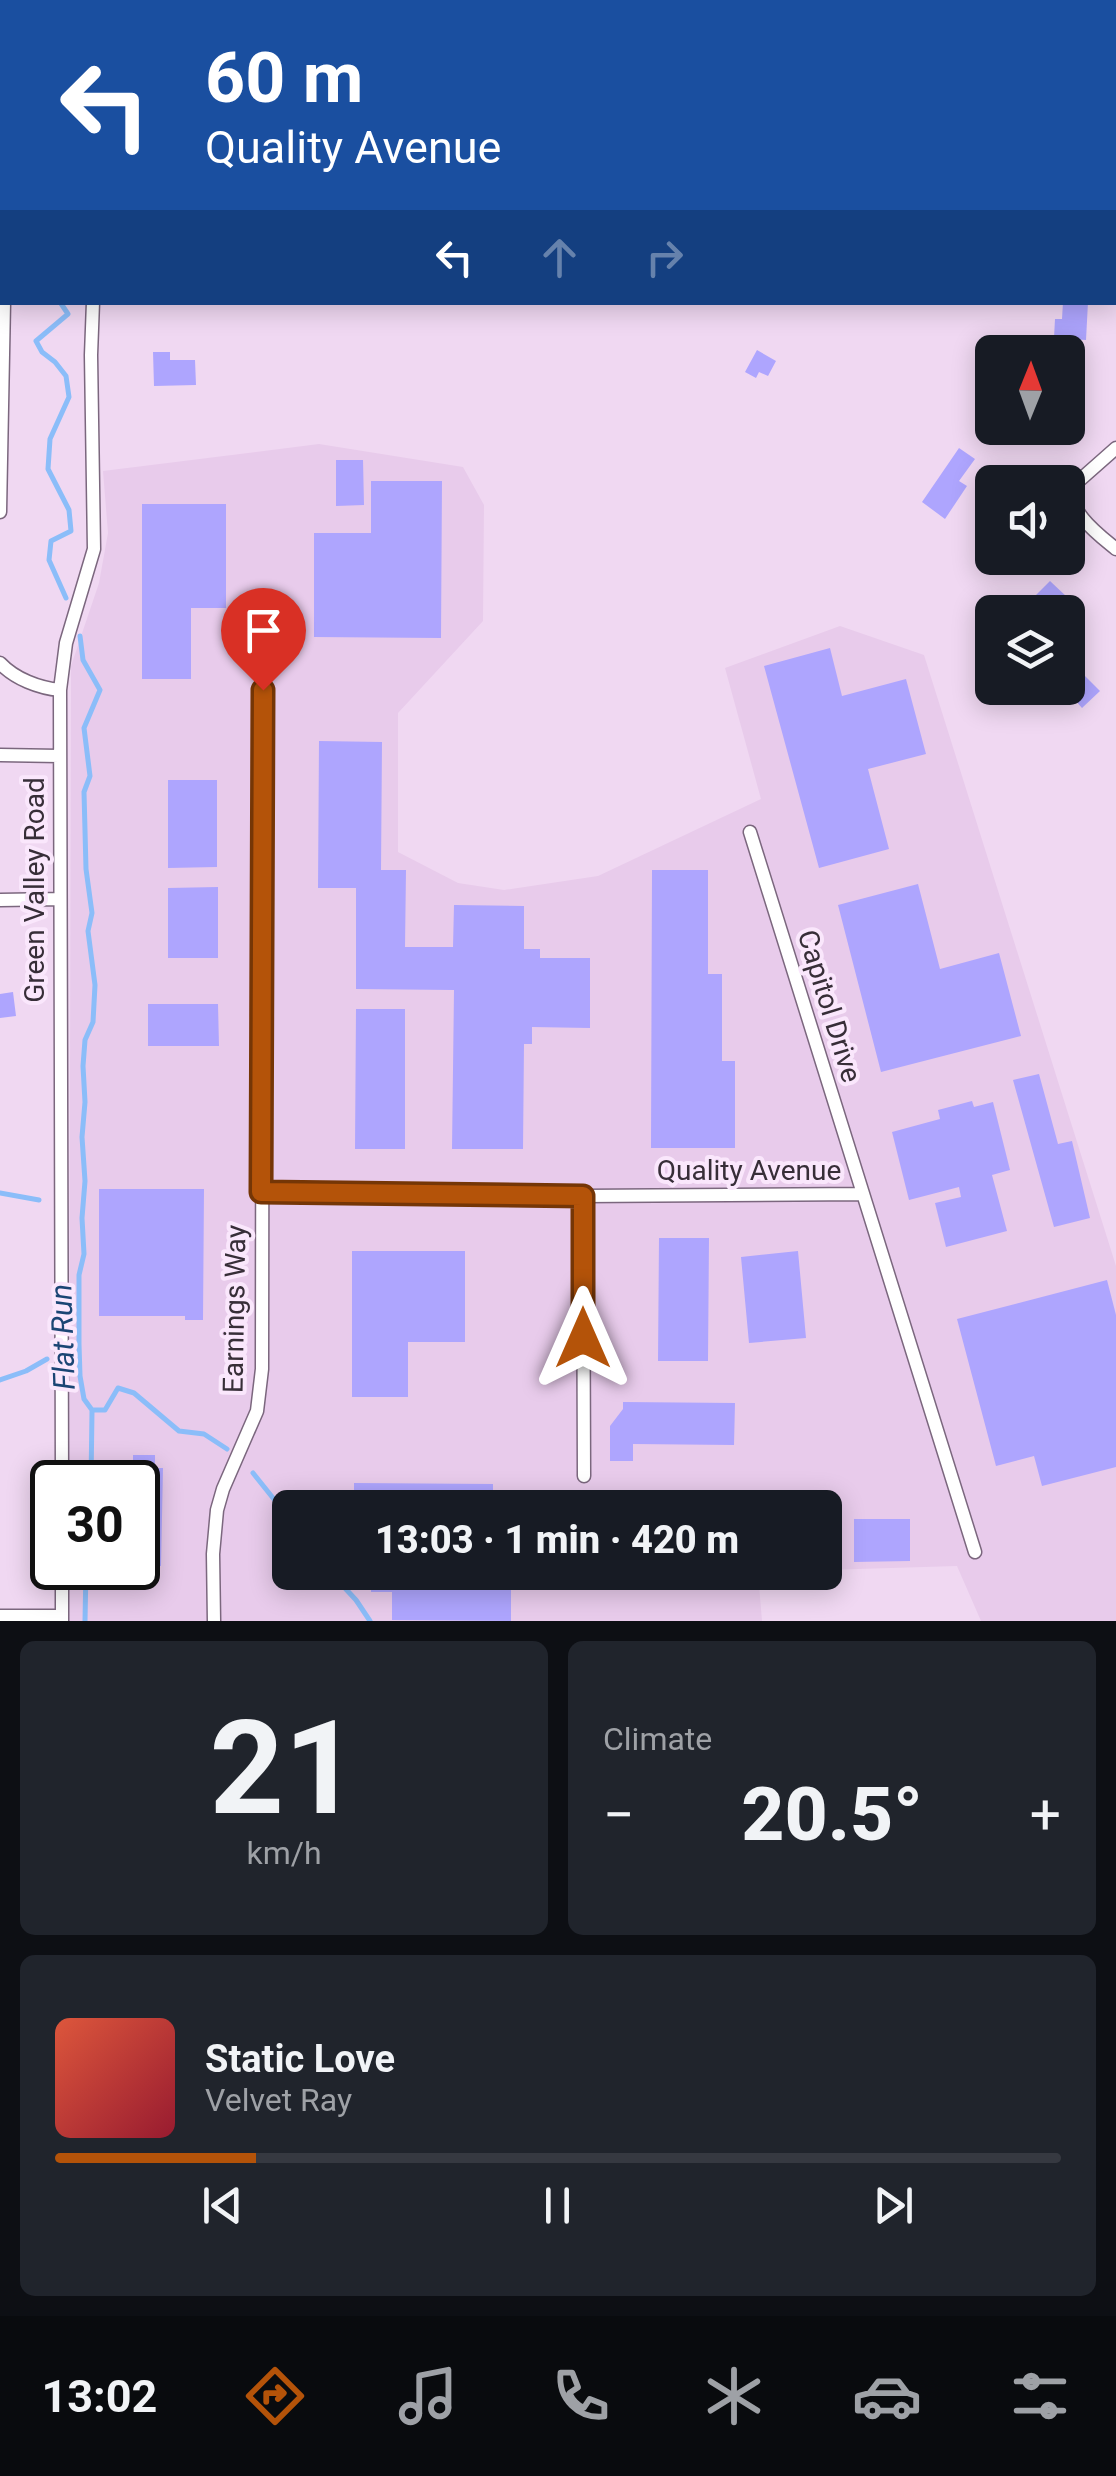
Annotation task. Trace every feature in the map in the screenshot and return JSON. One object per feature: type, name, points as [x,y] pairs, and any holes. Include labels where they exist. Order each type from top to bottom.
[{"type":"street","points":[[0,512],[2,305]]},
{"type":"street","name":"Green Valley Road","points":[[62,1460],[58,756],[63,656],[94,549],[92,305]]},
{"type":"street","points":[[1116,448],[1073,486],[1070,496],[1093,528],[1116,549]]},
{"type":"street","points":[[0,663],[28,682],[60,690]]},
{"type":"street","name":"Earnings Way","points":[[214,1621],[217,1510],[257,1411],[261,1390],[263,690]]},
{"type":"street","points":[[0,755],[58,756]]},
{"type":"street","name":"Capitol Drive","points":[[750,832],[863,1194]]},
{"type":"street","points":[[0,900],[60,898]]},
{"type":"street","name":"Quality Avenue","points":[[261,1192],[863,1194],[975,1552]]},
{"type":"street","points":[[583,1196],[584,1476]]},
{"type":"street","points":[[0,1616],[62,1619],[62,1590]]},
{"type":"shaded area","points":[[319,444],[463,467],[484,505],[483,621],[398,713],[398,852],[458,883],[504,890],[598,876],[761,799],[725,668],[840,626],[924,655],[1116,1266],[1116,1621],[981,1621],[957,1566],[842,1569],[842,1490],[272,1490],[272,1590],[759,1590],[762,1621],[68,1621],[69,1590],[160,1590],[160,1460],[69,1460],[71,666],[99,583],[108,533],[103,471]]},
{"type":"building","points":[[1063,305],[1088,305],[1086,340],[1085,335],[1054,335],[1055,319],[1062,319]]},
{"type":"building","points":[[757,350],[776,361],[768,376],[759,372],[756,378],[745,372]]},
{"type":"building","points":[[153,352],[170,352],[170,360],[195,360],[196,385],[154,386]]},
{"type":"building","points":[[959,448],[975,459],[959,481],[967,486],[945,519],[922,502]]},
{"type":"building","points":[[336,460],[363,460],[364,505],[336,506]]},
{"type":"building","points":[[371,481],[442,481],[441,638],[314,637],[314,533],[371,533]]},
{"type":"building","points":[[142,504],[226,504],[226,608],[191,608],[191,679],[142,679]]},
{"type":"building","points":[[1050,581],[1065,595],[1036,595]]},
{"type":"building","points":[[830,648],[842,696],[906,679],[926,754],[868,769],[889,849],[819,868],[764,666]]},
{"type":"building","points":[[1085,676],[1100,691],[1082,708],[1079,705],[1085,705]]},
{"type":"building","points":[[319,741],[382,742],[381,870],[406,870],[405,947],[453,947],[454,905],[524,906],[524,949],[540,949],[540,958],[590,958],[590,1028],[532,1027],[532,1044],[524,1044],[523,1149],[452,1149],[454,990],[356,989],[356,888],[318,888]]},
{"type":"building","points":[[168,780],[217,780],[217,867],[168,868]]},
{"type":"building","points":[[652,870],[708,870],[708,974],[722,974],[722,1061],[735,1061],[735,1148],[651,1148]]},
{"type":"building","points":[[918,884],[940,969],[999,953],[1021,1036],[881,1072],[838,905]]},
{"type":"building","points":[[218,887],[218,958],[168,958],[168,888]]},
{"type":"building","points":[[13,992],[16,1016],[0,1018],[0,994]]},
{"type":"building","points":[[148,1004],[218,1004],[219,1046],[148,1046]]},
{"type":"building","points":[[356,1009],[405,1009],[405,1149],[355,1149]]},
{"type":"building","points":[[1039,1074],[1058,1144],[1072,1141],[1090,1218],[1054,1227],[1013,1080]]},
{"type":"building","points":[[972,1101],[974,1107],[993,1102],[1010,1170],[992,1175],[1007,1231],[946,1247],[935,1203],[961,1197],[959,1187],[909,1200],[892,1132],[940,1119],[938,1110]]},
{"type":"building","points":[[99,1189],[204,1189],[203,1320],[185,1320],[185,1316],[99,1316]]},
{"type":"building","points":[[659,1238],[709,1238],[708,1361],[658,1361]]},
{"type":"building","points":[[352,1251],[465,1251],[465,1342],[408,1342],[408,1397],[352,1397]]},
{"type":"building","points":[[798,1251],[806,1338],[749,1343],[741,1257]]},
{"type":"building","points":[[1107,1280],[1116,1315],[1116,1467],[1042,1486],[1034,1456],[996,1466],[957,1319]]},
{"type":"building","points":[[623,1402],[735,1403],[734,1445],[633,1444],[633,1461],[610,1461],[610,1426],[623,1409]]},
{"type":"building","points":[[133,1455],[155,1455],[155,1460],[133,1460]]},
{"type":"building","points":[[160,1468],[163,1468],[161,1566]]},
{"type":"building","points":[[354,1483],[493,1484],[493,1490],[354,1490]]},
{"type":"building","points":[[854,1519],[910,1519],[910,1561],[854,1562]]},
{"type":"building","points":[[511,1590],[511,1621],[392,1620],[392,1592],[371,1592]]},
{"type":"waterway","points":[[62,305],[68,314],[36,341],[66,376],[69,397],[50,439],[48,469],[69,510],[71,531],[51,541],[49,560],[66,598]]},
{"type":"waterway","points":[[80,636],[83,660],[100,690],[84,728],[90,776],[84,792],[86,869],[92,913],[88,931],[95,985],[93,1022],[85,1040],[83,1066],[84,1254],[79,1275],[79,1344],[84,1399],[92,1410],[105,1410],[118,1388],[134,1393],[179,1431],[204,1434],[227,1449]]},
{"type":"waterway","name":"Flat Run","points":[[0,1193],[39,1200]]},
{"type":"waterway","points":[[0,1380],[47,1359]]},
{"type":"waterway","points":[[91,1460],[92,1411]]},
{"type":"waterway","name":"Flat Run","points":[[253,1473],[272,1497]]},
{"type":"waterway","points":[[85,1621],[86,1590]]},
{"type":"waterway","name":"Flat Run","points":[[347,1590],[370,1621]]},
{"type":"route","points":[[263,690],[261,1192],[583,1196],[583,1338]]}]
